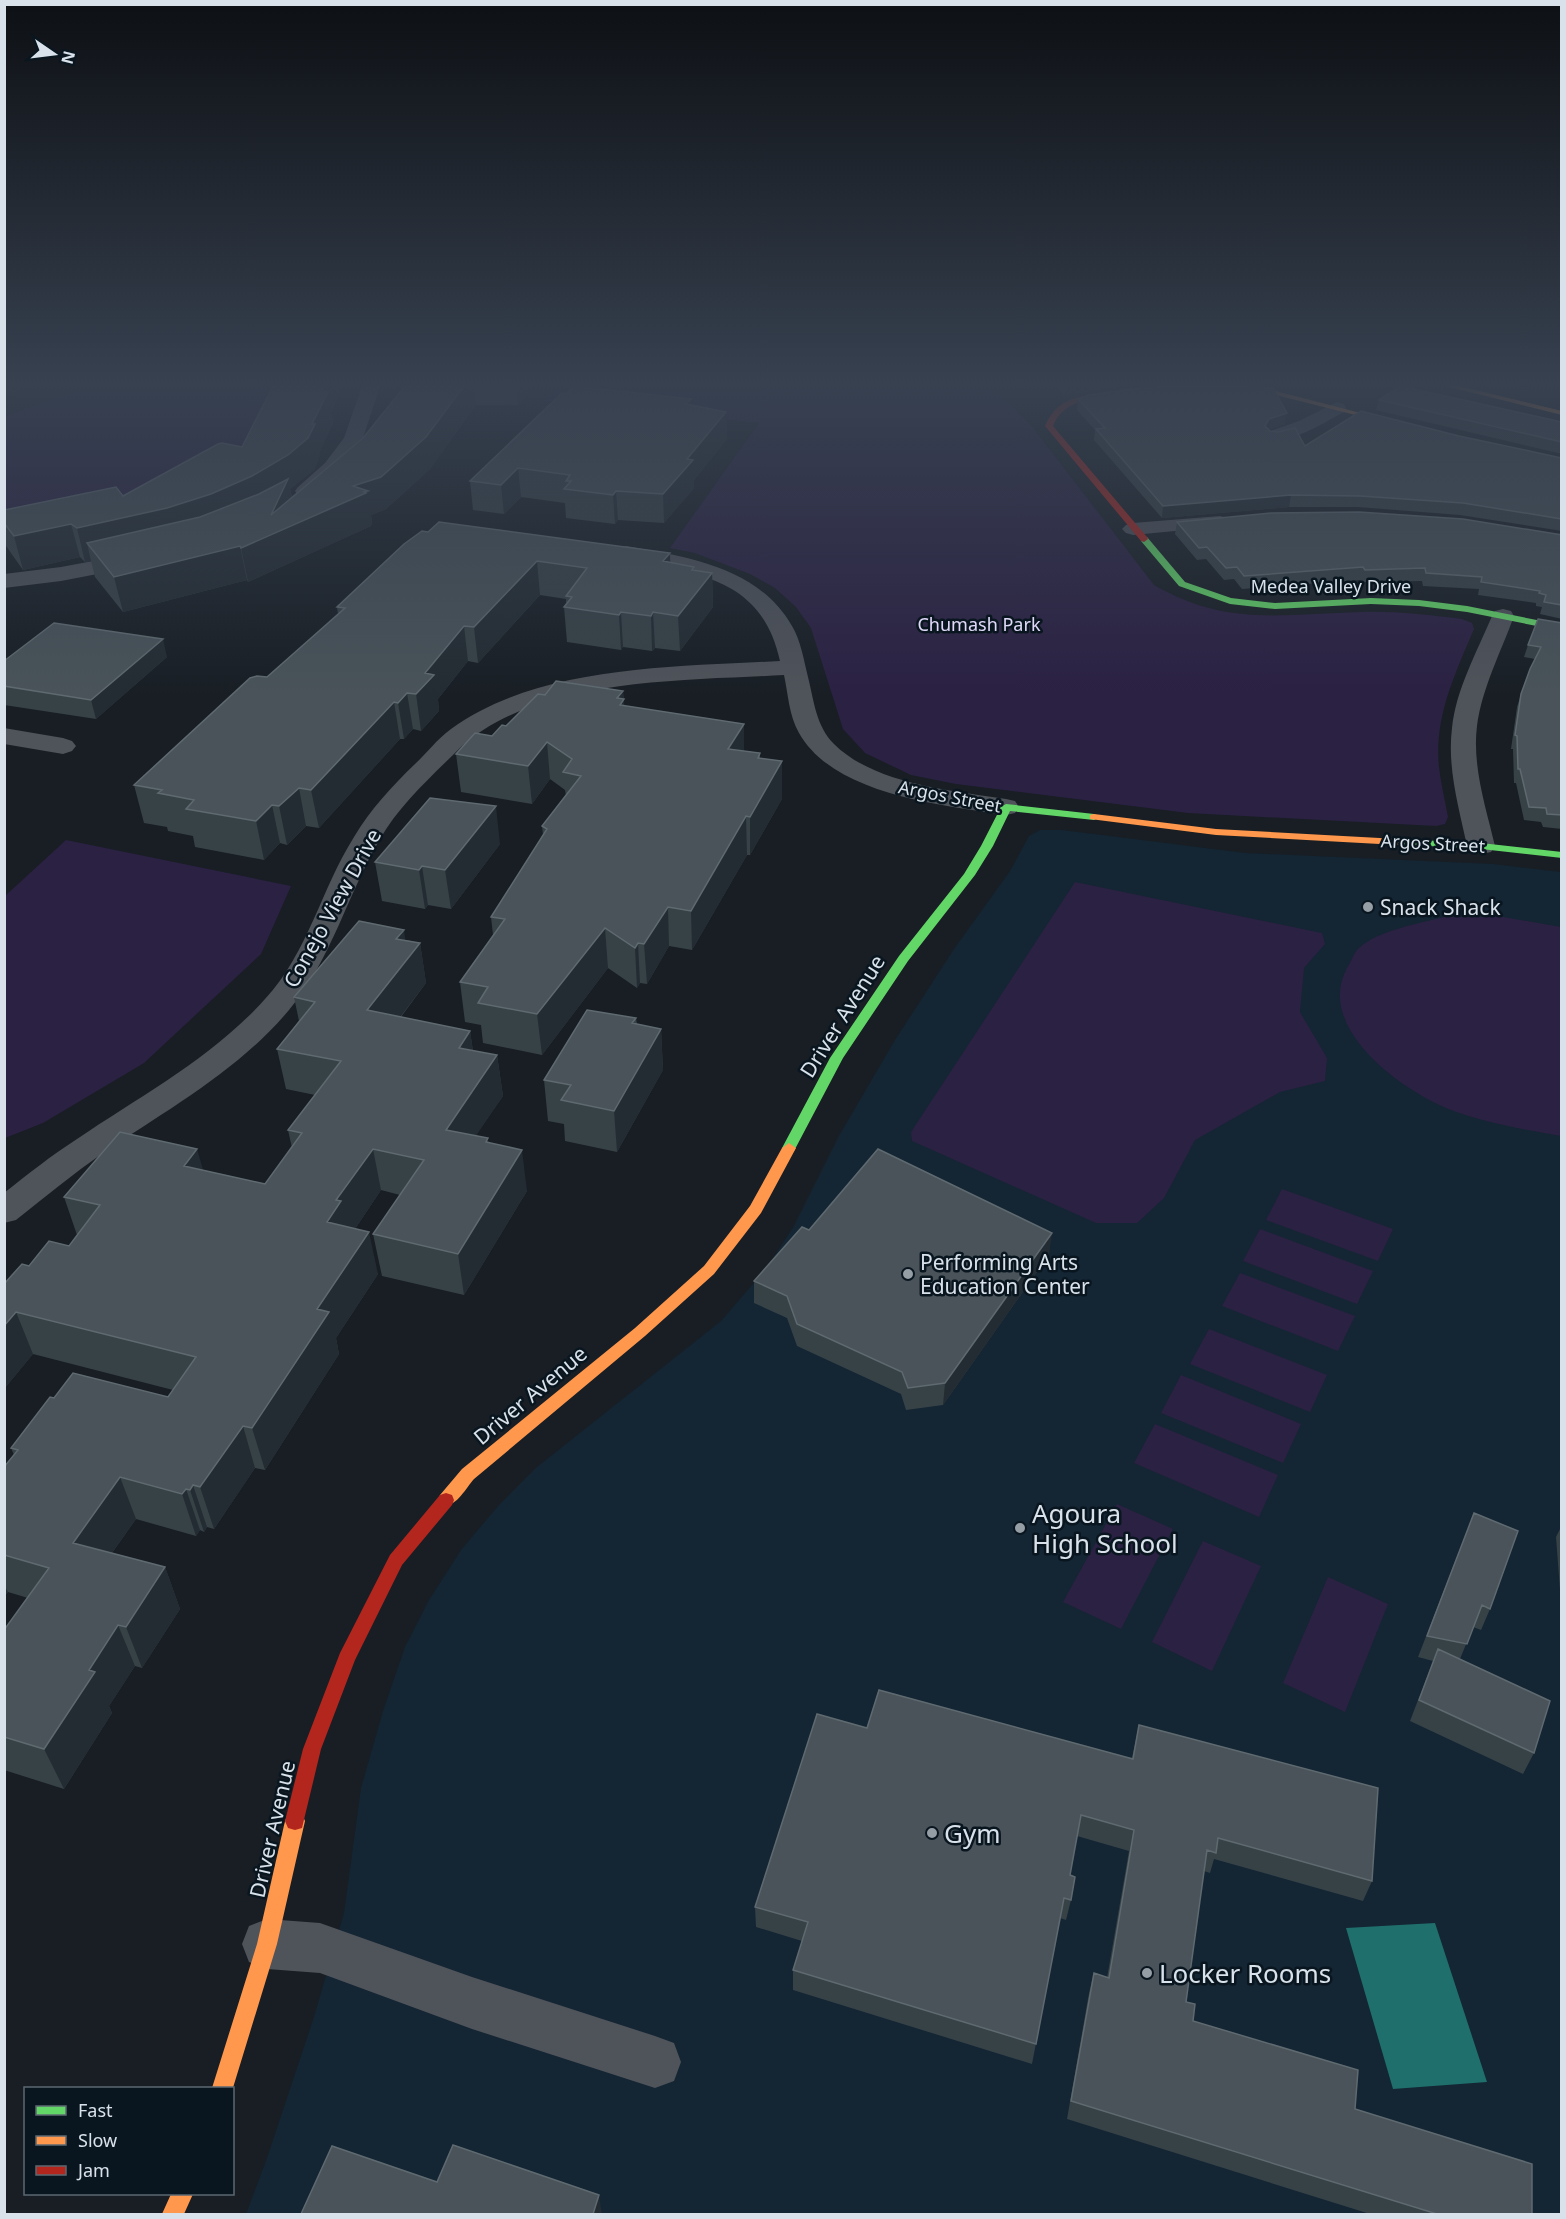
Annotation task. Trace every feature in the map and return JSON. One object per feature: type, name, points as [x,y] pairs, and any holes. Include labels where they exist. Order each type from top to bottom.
[{"type":"street","points":[[291,501],[305,490]]},
{"type":"street","name":"Medea Valley Drive","points":[[1100,490],[1182,584],[1208,597],[1240,604],[1275,607],[1371,601],[1429,604],[1562,628]]},
{"type":"street","points":[[1133,529],[1238,520]]},
{"type":"street","name":"Argos Street","points":[[609,549],[698,568],[738,584],[766,604],[781,627],[794,667],[810,732],[828,751],[879,781],[924,794],[1006,807],[1216,832],[1481,846],[1562,855]]},
{"type":"street","points":[[4,581],[61,574],[150,557]]},
{"type":"street","points":[[1481,846],[1467,784],[1465,734],[1467,713],[1503,616]]},
{"type":"street","name":"Conejo View Drive","points":[[4,1211],[87,1148],[225,1056],[278,1004],[308,962],[344,880],[368,836],[404,791],[460,734],[498,712],[536,695],[582,685],[623,679],[794,667]]},
{"type":"street","points":[[4,736],[63,746]]},
{"type":"street","name":"Driver Avenue","points":[[223,2087],[267,1944],[312,1749],[346,1659],[396,1560],[468,1474],[640,1332],[709,1270],[756,1209],[837,1058],[903,959],[969,875],[987,846],[1006,807]]},
{"type":"street","points":[[267,1944],[320,1948],[472,2003],[656,2062]]},
{"type":"street","points":[[173,2214],[181,2195]]},
{"type":"shaded area","name":"Agoura High School","points":[[1040,830],[1062,830],[1245,853],[1493,864],[1561,872],[1561,2214],[246,2214],[314,2017],[344,1913],[361,1788],[383,1711],[405,1647],[429,1600],[461,1550],[498,1506],[537,1467],[721,1321],[765,1270],[794,1226],[840,1134],[895,1040],[954,949],[1010,871],[1029,836]]},
{"type":"shaded area","points":[[1435,1923],[1487,2082],[1393,2089],[1346,1928]]},
{"type":"green space","points":[[5,490],[162,490],[5,540]]},
{"type":"green space","name":"Chumash Park","points":[[712,490],[1080,490],[1154,585],[1206,607],[1231,613],[1255,615],[1386,612],[1462,619],[1472,623],[1474,629],[1447,696],[1438,749],[1448,817],[1445,824],[1436,826],[1188,813],[956,784],[911,775],[865,753],[843,729],[811,628],[796,607],[775,588],[750,574],[695,553],[670,548]]},
{"type":"green space","points":[[66,840],[291,886],[261,954],[144,1063],[43,1123],[5,1138],[5,896]]},
{"type":"green space","points":[[1075,882],[1322,933],[1325,944],[1304,968],[1300,1012],[1327,1058],[1325,1081],[1280,1092],[1195,1140],[1164,1198],[1137,1223],[1096,1223],[912,1141],[911,1132]]},
{"type":"green space","points":[[1444,917],[1503,917],[1561,927],[1561,1136],[1474,1118],[1427,1099],[1386,1070],[1367,1053],[1352,1033],[1342,1012],[1340,990],[1347,968],[1357,950],[1387,932]]},
{"type":"green space","points":[[1282,1189],[1393,1229],[1378,1261],[1266,1220]]},
{"type":"green space","points":[[1260,1229],[1373,1271],[1357,1304],[1243,1261]]},
{"type":"green space","points":[[1240,1273],[1355,1316],[1338,1351],[1222,1306]]},
{"type":"green space","points":[[1209,1329],[1327,1375],[1310,1412],[1190,1364]]},
{"type":"green space","points":[[1181,1375],[1301,1424],[1283,1463],[1161,1413]]},
{"type":"green space","points":[[1155,1424],[1278,1475],[1259,1517],[1134,1463]]},
{"type":"green space","points":[[1117,1504],[1173,1529],[1121,1629],[1063,1602]]},
{"type":"green space","points":[[1203,1541],[1261,1566],[1212,1671],[1152,1642]]},
{"type":"green space","points":[[1328,1577],[1388,1604],[1345,1712],[1283,1683]]},
{"type":"building","points":[[104,490],[118,490],[123,496],[135,490],[221,490],[167,508],[77,528],[71,524],[14,536],[4,523],[4,510]]},
{"type":"building","points":[[268,490],[283,490],[271,515],[301,490],[368,491],[241,548],[240,546],[114,577],[87,543],[200,517]]},
{"type":"building","points":[[569,490],[667,490],[663,494],[616,491],[613,495]]},
{"type":"building","points":[[1149,490],[1562,490],[1562,519],[1463,503],[1360,496],[1291,495],[1163,506]]},
{"type":"building","points":[[1359,512],[1463,519],[1562,535],[1562,605],[1544,602],[1546,595],[1539,593],[1540,591],[1481,582],[1482,577],[1426,573],[1425,568],[1365,570],[1363,567],[1244,576],[1237,567],[1226,568],[1207,547],[1199,548],[1177,522],[1271,513]]},
{"type":"building","points":[[439,522],[670,553],[663,561],[694,567],[692,570],[712,573],[678,616],[653,612],[651,616],[621,612],[619,615],[564,607],[572,597],[566,596],[587,568],[537,561],[474,627],[464,626],[425,673],[434,675],[416,694],[407,693],[398,703],[394,702],[311,790],[299,788],[279,806],[272,805],[256,821],[186,809],[194,800],[158,793],[162,790],[134,785],[250,678],[267,677],[345,608],[337,607],[404,544],[422,531],[428,532]]},
{"type":"building","points":[[1538,619],[1562,623],[1562,815],[1547,814],[1546,808],[1529,807],[1520,769],[1518,769],[1517,736],[1515,735],[1521,694],[1541,647],[1528,645]]},
{"type":"building","points":[[54,623],[163,639],[91,700],[4,686],[4,661]]},
{"type":"building","points":[[556,681],[623,691],[617,698],[624,699],[620,705],[744,724],[728,749],[760,753],[758,758],[782,761],[750,817],[746,816],[691,911],[668,907],[644,944],[638,943],[635,948],[605,928],[537,1014],[478,1003],[488,987],[460,982],[505,919],[491,917],[547,829],[542,826],[581,776],[563,772],[572,759],[547,742],[528,766],[456,754],[475,733],[492,736],[502,725],[506,726],[538,694],[545,695]]},
{"type":"building","points":[[430,798],[496,806],[445,870],[422,866],[419,870],[375,862]]},
{"type":"building","points":[[359,921],[404,930],[396,939],[420,943],[367,1010],[470,1031],[459,1048],[497,1055],[446,1130],[488,1138],[486,1142],[522,1150],[458,1254],[373,1234],[424,1160],[373,1149],[336,1200],[341,1201],[327,1222],[369,1232],[317,1309],[329,1312],[252,1428],[243,1426],[200,1487],[193,1485],[190,1490],[186,1489],[182,1494],[120,1477],[73,1543],[165,1567],[126,1627],[118,1625],[89,1670],[95,1672],[44,1749],[4,1737],[4,1630],[49,1568],[4,1555],[4,1467],[18,1450],[11,1448],[50,1397],[54,1398],[73,1373],[168,1397],[196,1357],[16,1312],[4,1326],[4,1284],[22,1264],[29,1266],[49,1241],[69,1246],[100,1205],[64,1197],[120,1132],[197,1149],[184,1166],[265,1184],[302,1133],[288,1130],[341,1061],[277,1049],[315,1002],[294,997]]},
{"type":"building","points":[[587,1010],[636,1018],[632,1023],[661,1029],[614,1111],[561,1100],[571,1085],[544,1080]]},
{"type":"building","name":"Performing Arts Education Center","points":[[878,1149],[1052,1233],[945,1383],[908,1388],[902,1372],[797,1324],[787,1296],[754,1281],[802,1227],[809,1230]]},
{"type":"building","points":[[1474,1513],[1518,1531],[1490,1609],[1482,1605],[1467,1644],[1427,1636]]},
{"type":"building","points":[[1438,1649],[1550,1701],[1534,1753],[1419,1700]]},
{"type":"building","points":[[879,1690],[1133,1759],[1139,1725],[1378,1788],[1372,1881],[1218,1838],[1216,1853],[1207,1850],[1186,2002],[1195,2004],[1193,2021],[1358,2070],[1355,2109],[1532,2164],[1532,2214],[1437,2214],[1071,2101],[1094,1973],[1109,1978],[1134,1830],[1081,1815],[1070,1875],[1075,1877],[1071,1900],[1064,1898],[1036,2044],[793,1970],[808,1922],[755,1907],[817,1714],[867,1728]]},
{"type":"building","points":[[453,2145],[599,2195],[593,2214],[301,2214],[332,2146],[437,2182]]},
{"type":"traffic: fast","points":[[1144,539],[1182,584],[1230,601],[1275,606],[1371,601],[1419,603],[1467,609],[1562,628]]},
{"type":"traffic: fast","points":[[789,1148],[837,1058],[903,959],[969,875],[987,846],[1006,807],[1094,817]]},
{"type":"traffic: fast","points":[[1398,842],[1481,846],[1562,855]]},
{"type":"traffic: slow","points":[[1094,817],[1216,832],[1398,842]]},
{"type":"traffic: slow","points":[[446,1500],[468,1474],[640,1332],[709,1270],[756,1209],[789,1148]]},
{"type":"traffic: slow","points":[[223,2087],[267,1944],[295,1821]]},
{"type":"traffic: slow","points":[[173,2214],[182,2195]]},
{"type":"traffic: jam","points":[[1102,490],[1144,539]]},
{"type":"traffic: jam","points":[[295,1821],[312,1749],[346,1659],[396,1560],[446,1500]]},
{"type":"place","name":"Snack Shack","points":[[1368,907]]},
{"type":"place","name":"Performing Arts Education Center","points":[[908,1274]]},
{"type":"place","name":"Agoura High School","points":[[1020,1528]]},
{"type":"place","name":"Gym","points":[[932,1833]]},
{"type":"place","name":"Locker Rooms","points":[[1147,1973]]}]
